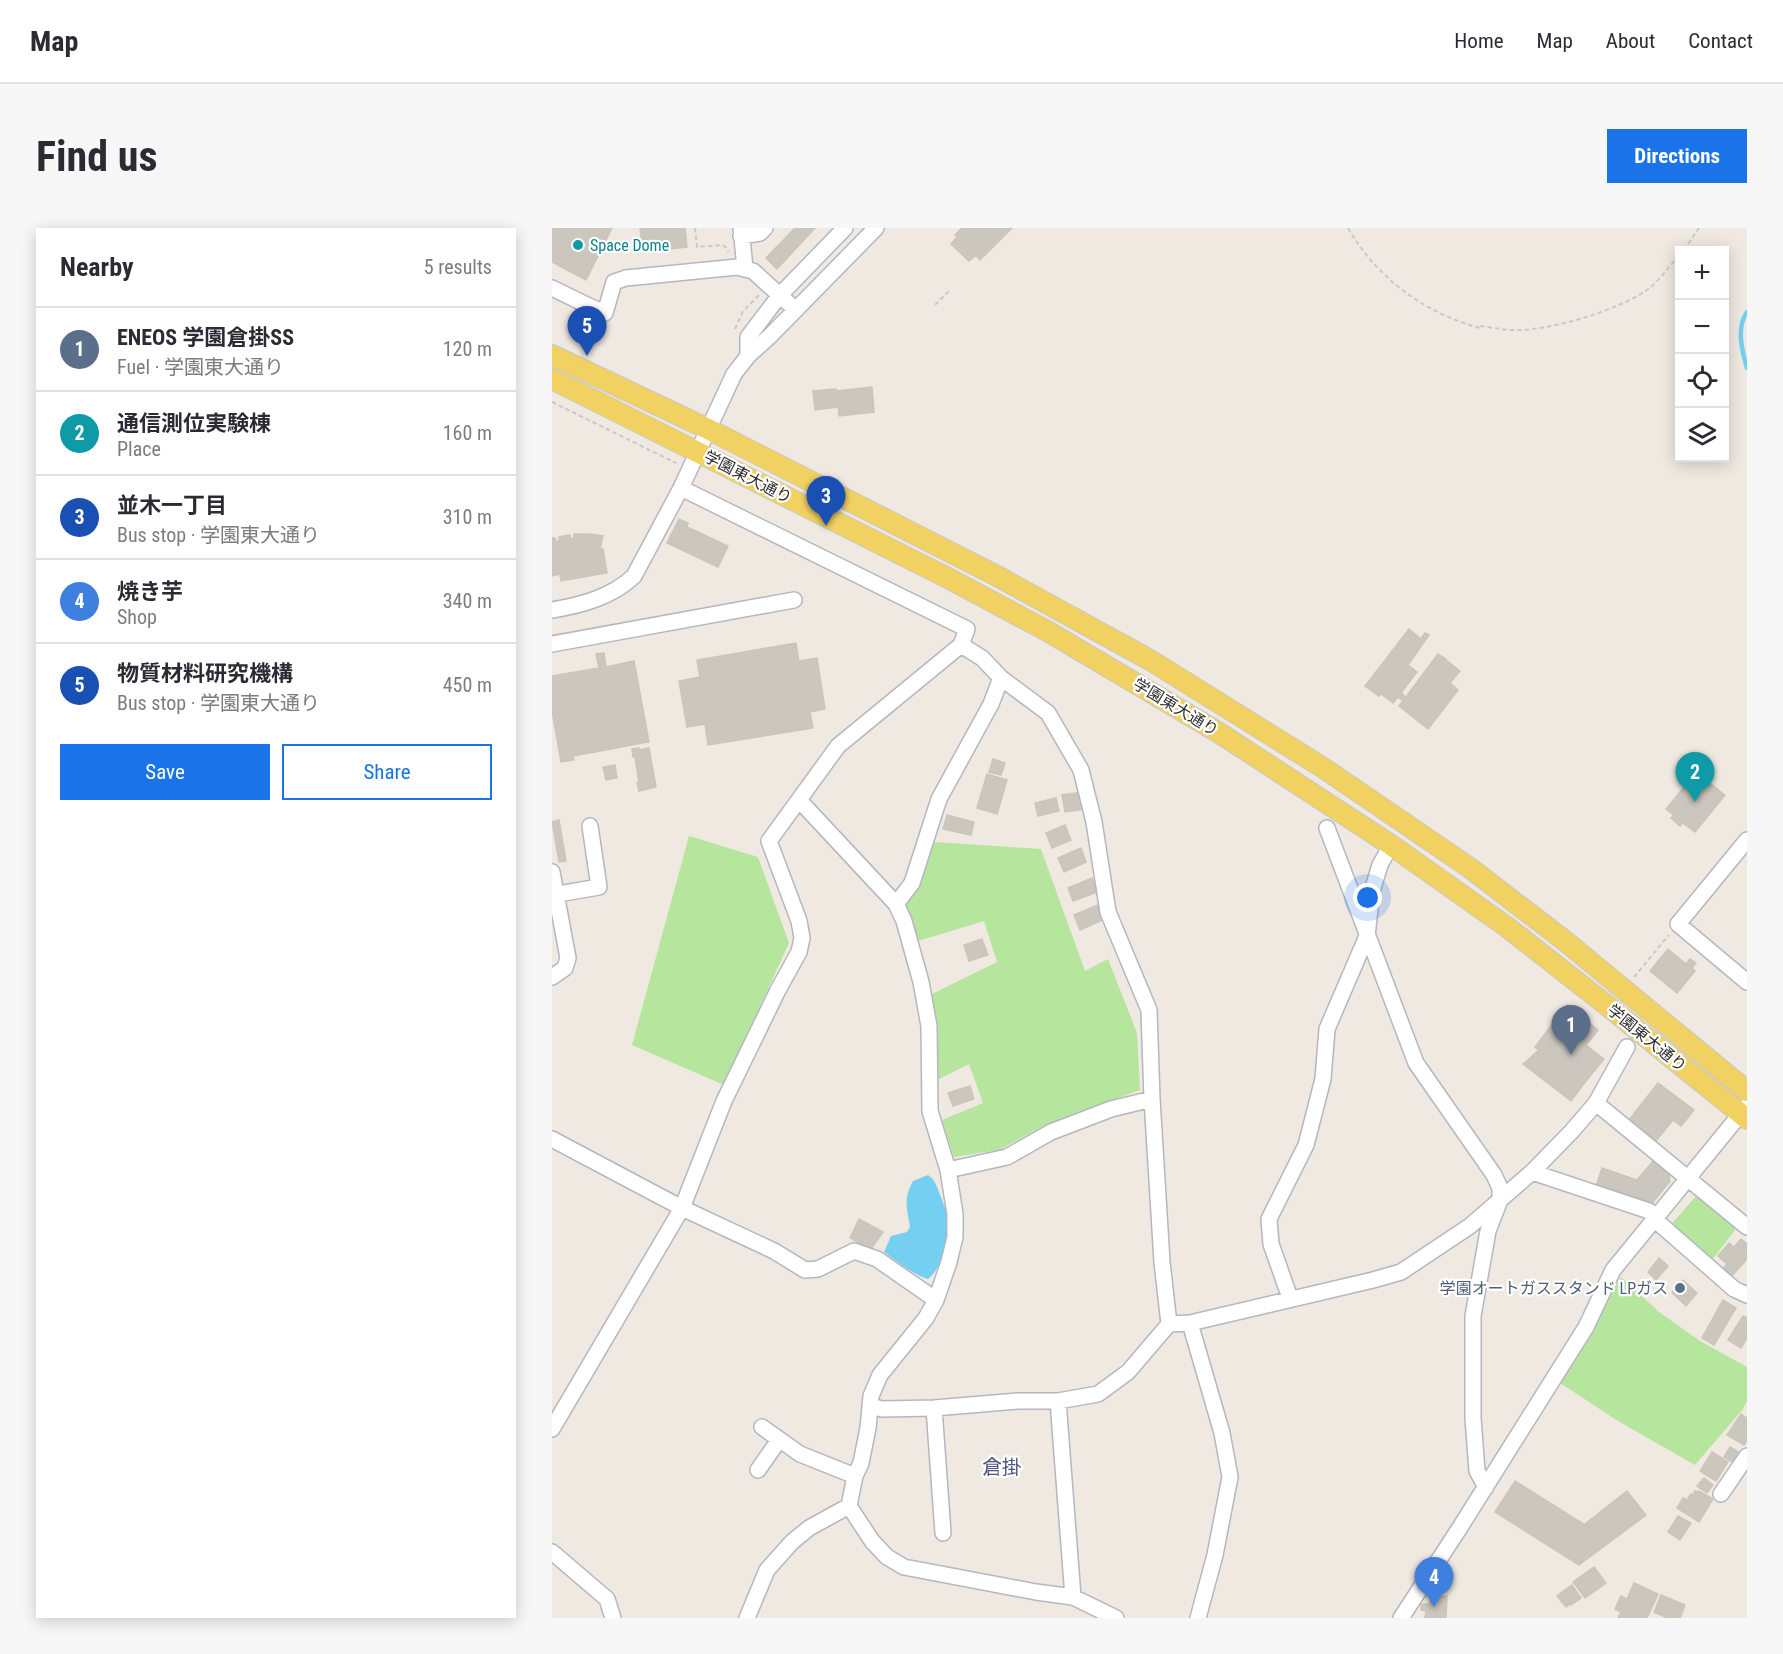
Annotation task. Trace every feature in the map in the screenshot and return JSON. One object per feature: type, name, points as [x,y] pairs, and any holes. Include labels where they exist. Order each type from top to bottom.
[{"type":"main road","name":"学園東大通り","points":[[552,355],[708,429],[997,576],[1150,660],[1322,767],[1470,868],[1624,988],[1747,1091]]},
{"type":"main road","name":"学園東大通り","points":[[552,379],[948,578],[1049,632],[1221,734],[1391,845],[1507,927],[1745,1113]]},
{"type":"street","points":[[745,268],[741,232],[760,233],[765,228]]},
{"type":"street","points":[[552,610],[572,607],[609,594],[623,587],[634,576],[681,488],[734,374],[748,356],[876,228]]},
{"type":"street","points":[[748,356],[748,337],[780,295],[842,229]]},
{"type":"street","points":[[552,288],[605,313],[614,282],[626,278],[737,267],[753,271],[760,276],[796,310]]},
{"type":"street","points":[[552,1429],[682,1208],[724,1101],[799,952],[801,938],[799,921],[769,841],[838,746],[961,645],[967,629],[681,488]]},
{"type":"street","points":[[552,644],[794,600]]},
{"type":"street","points":[[961,645],[982,658],[1001,678],[1048,713],[1081,770],[1094,822],[1108,912],[1149,1010],[1162,1262],[1169,1324]]},
{"type":"street","points":[[896,904],[912,883],[939,799],[991,704],[1001,678]]},
{"type":"street","points":[[799,800],[896,904],[904,921],[921,982],[929,1026],[930,1111],[948,1170],[955,1214],[955,1237],[936,1300],[926,1318],[880,1375],[871,1396],[868,1428],[849,1506],[872,1541],[887,1557],[904,1567],[1073,1597],[1116,1618]]},
{"type":"street","points":[[554,894],[599,887],[590,826]]},
{"type":"street","points":[[1326,828],[1416,1063],[1494,1175],[1500,1188],[1500,1200],[1488,1231],[1473,1316],[1473,1428],[1477,1471],[1486,1486]]},
{"type":"street","points":[[1747,840],[1678,924],[1747,982]]},
{"type":"street","points":[[1290,1298],[1271,1244],[1269,1219],[1306,1145],[1323,1079],[1327,1029],[1367,936],[1372,891],[1380,865],[1391,845]]},
{"type":"street","points":[[552,872],[554,894],[568,958],[565,968],[552,977]]},
{"type":"street","points":[[870,1406],[882,1409],[934,1408],[1018,1401],[1058,1401],[1098,1394],[1128,1372],[1169,1324],[1190,1323],[1290,1298],[1373,1281],[1401,1272],[1470,1226],[1532,1172],[1596,1103],[1627,1047]]},
{"type":"street","points":[[948,1170],[1007,1157],[1051,1132],[1111,1109],[1152,1099]]},
{"type":"street","points":[[1596,1103],[1747,1227]]},
{"type":"street","points":[[1401,1618],[1586,1327],[1613,1270],[1745,1113]]},
{"type":"street","points":[[552,1139],[682,1208],[774,1251],[805,1270],[818,1269],[854,1251],[877,1259],[936,1300]]},
{"type":"street","points":[[1532,1172],[1649,1211],[1734,1289],[1747,1295]]},
{"type":"street","points":[[1190,1323],[1222,1433],[1230,1477],[1215,1555],[1198,1618]]},
{"type":"street","points":[[1058,1401],[1073,1597]]},
{"type":"street","points":[[934,1408],[943,1533]]},
{"type":"street","points":[[762,1427],[800,1454],[855,1476]]},
{"type":"street","points":[[758,1470],[779,1440]]},
{"type":"street","points":[[1722,1494],[1747,1456]]},
{"type":"street","points":[[747,1618],[767,1570],[792,1542],[809,1528],[849,1506]]},
{"type":"street","points":[[552,1552],[607,1599],[612,1618]]},
{"type":"path","points":[[695,228],[698,247],[722,245],[727,248],[728,252]]},
{"type":"path","points":[[1348,228],[1373,264],[1396,285],[1426,306],[1461,323],[1480,327],[1533,329],[1588,316],[1645,291],[1675,261]]},
{"type":"path","points":[[1687,246],[1699,228]]},
{"type":"path","points":[[935,305],[950,290]]},
{"type":"path","points":[[733,334],[743,311],[760,293]]},
{"type":"path","points":[[552,402],[676,464]]},
{"type":"path","points":[[1624,988],[1678,924]]},
{"type":"green space","points":[[689,836],[758,857],[789,943],[724,1085],[632,1045]]},
{"type":"green space","points":[[934,842],[1041,849],[1085,971],[1108,959],[1137,1033],[1140,1090],[1047,1124],[999,1150],[954,1157],[942,1120],[983,1103],[969,1064],[937,1080],[932,994],[997,962],[984,921],[918,941],[904,904]]},
{"type":"green space","points":[[1696,1196],[1736,1229],[1711,1261],[1669,1227]]},
{"type":"green space","points":[[1621,1277],[1659,1312],[1700,1341],[1747,1367],[1747,1401],[1743,1409],[1695,1465],[1618,1421],[1560,1383]]},
{"type":"water","points":[[928,1175],[937,1186],[949,1227],[943,1256],[928,1279],[911,1271],[884,1252],[891,1236],[907,1232],[910,1227],[907,1204],[910,1187],[913,1181]]},
{"type":"building","name":"Space Dome","points":[[552,228],[612,228],[586,280],[552,262]]},
{"type":"building","points":[[640,228],[685,228],[687,247],[643,252]]},
{"type":"building","points":[[795,228],[815,228],[777,269],[766,258]]},
{"type":"building","points":[[962,228],[1012,228],[980,260],[976,255],[969,261],[951,244],[957,237],[955,235]]},
{"type":"building","points":[[872,387],[874,412],[839,416],[837,391]]},
{"type":"building","points":[[836,389],[838,407],[815,410],[813,391]]},
{"type":"building","points":[[679,519],[688,523],[687,527],[728,546],[718,567],[667,543]]},
{"type":"building","points":[[574,534],[603,536],[600,549],[603,549],[607,573],[561,581],[560,574],[552,576],[552,538],[555,538],[556,542],[559,541],[559,537],[570,535],[570,539],[574,538]]},
{"type":"building","points":[[1409,629],[1421,639],[1425,633],[1429,635],[1408,665],[1417,672],[1401,693],[1406,697],[1438,654],[1460,671],[1450,683],[1458,690],[1428,729],[1399,706],[1403,701],[1398,697],[1393,703],[1365,686]]},
{"type":"building","points":[[796,643],[799,661],[817,658],[825,709],[810,712],[813,728],[708,745],[705,724],[687,727],[679,681],[700,677],[697,660]]},
{"type":"building","points":[[604,653],[606,667],[634,661],[649,742],[573,756],[574,760],[561,762],[552,711],[552,676],[599,668],[596,654]]},
{"type":"building","points":[[639,748],[639,750],[649,748],[656,787],[639,791],[632,749]]},
{"type":"building","points":[[993,759],[1005,763],[1001,775],[989,772]]},
{"type":"building","points":[[615,765],[617,778],[606,780],[603,767]]},
{"type":"building","points":[[1696,772],[1725,795],[1695,832],[1683,823],[1680,826],[1671,818],[1674,815],[1666,809]]},
{"type":"building","points":[[987,774],[1007,780],[997,814],[977,808]]},
{"type":"building","points":[[1082,792],[1084,809],[1065,812],[1062,795]]},
{"type":"building","points":[[1056,798],[1059,811],[1038,816],[1035,803]]},
{"type":"building","points":[[947,815],[974,822],[971,835],[943,829]]},
{"type":"building","points":[[559,820],[566,861],[559,862],[552,822]]},
{"type":"building","points":[[1065,825],[1071,840],[1052,848],[1046,833]]},
{"type":"building","points":[[1081,848],[1086,862],[1064,872],[1058,858]]},
{"type":"building","points":[[1092,878],[1097,892],[1073,901],[1068,888]]},
{"type":"building","points":[[1098,905],[1105,919],[1080,930],[1074,915]]},
{"type":"building","points":[[982,939],[988,955],[969,961],[964,945]]},
{"type":"building","points":[[1668,949],[1686,964],[1690,959],[1696,963],[1692,968],[1695,971],[1677,993],[1650,971]]},
{"type":"building","points":[[1567,1005],[1598,1030],[1586,1045],[1604,1059],[1583,1085],[1535,1047]]},
{"type":"building","points":[[1539,1050],[1583,1085],[1571,1101],[1523,1064]]},
{"type":"building","points":[[1658,1083],[1694,1110],[1681,1126],[1673,1120],[1655,1142],[1628,1121]]},
{"type":"building","points":[[970,1086],[974,1099],[953,1106],[948,1093]]},
{"type":"building","points":[[1653,1161],[1669,1174],[1670,1181],[1649,1207],[1595,1189],[1602,1168],[1637,1180]]},
{"type":"building","points":[[859,1219],[883,1232],[871,1249],[850,1238]]},
{"type":"building","points":[[1741,1239],[1747,1244],[1747,1259],[1732,1276],[1723,1269],[1727,1264],[1718,1256],[1729,1243],[1734,1247]]},
{"type":"building","points":[[1659,1258],[1668,1266],[1656,1280],[1648,1272]]},
{"type":"building","points":[[1683,1280],[1697,1293],[1686,1306],[1672,1293]]},
{"type":"building","points":[[1723,1300],[1736,1308],[1714,1345],[1702,1338]]},
{"type":"building","points":[[1743,1316],[1747,1318],[1747,1338],[1741,1348],[1728,1340]]},
{"type":"building","points":[[1741,1414],[1747,1417],[1747,1440],[1744,1445],[1727,1435]]},
{"type":"building","points":[[1730,1447],[1740,1453],[1734,1463],[1724,1457]]},
{"type":"building","points":[[1712,1452],[1728,1462],[1716,1481],[1700,1471]]},
{"type":"building","points":[[1704,1478],[1713,1485],[1707,1493],[1697,1486]]},
{"type":"building","points":[[1515,1481],[1598,1533],[1579,1565],[1495,1512]]},
{"type":"building","points":[[1627,1491],[1646,1515],[1579,1565],[1598,1533],[1584,1525]]},
{"type":"building","points":[[1695,1491],[1713,1499],[1699,1522],[1677,1508],[1683,1498],[1687,1500]]},
{"type":"building","points":[[1678,1516],[1691,1523],[1680,1540],[1668,1532]]},
{"type":"building","points":[[1594,1567],[1606,1583],[1585,1598],[1573,1582]]},
{"type":"building","points":[[1634,1583],[1658,1594],[1647,1618],[1618,1618],[1621,1612],[1615,1609],[1621,1596],[1627,1599]]},
{"type":"building","points":[[1572,1585],[1581,1598],[1571,1605],[1562,1592]]},
{"type":"building","points":[[1562,1592],[1571,1603],[1566,1607],[1557,1596]]},
{"type":"building","points":[[1661,1595],[1685,1605],[1680,1618],[1668,1618],[1654,1612]]},
{"type":"building","points":[[1431,1596],[1447,1596],[1446,1618],[1425,1618],[1426,1611],[1421,1610],[1421,1604],[1430,1604]]},
{"type":"waterway","points":[[1747,312],[1741,332],[1747,368]]},
{"type":"place","name":"Space Dome","points":[[578,245]]},
{"type":"place","name":"物質材料研究機構","points":[[587,356]]},
{"type":"place","name":"並木一丁目","points":[[826,526]]},
{"type":"place","name":"通信測位実験棟","points":[[1695,802]]},
{"type":"place","name":"ENEOS 学園倉掛SS","points":[[1571,1055]]},
{"type":"place","name":"学園オートガススタンド LPガス","points":[[1680,1288]]},
{"type":"place","name":"焼き芋","points":[[1434,1607]]},
{"type":"district","name":"倉掛","points":[[1002,1467]]}]
